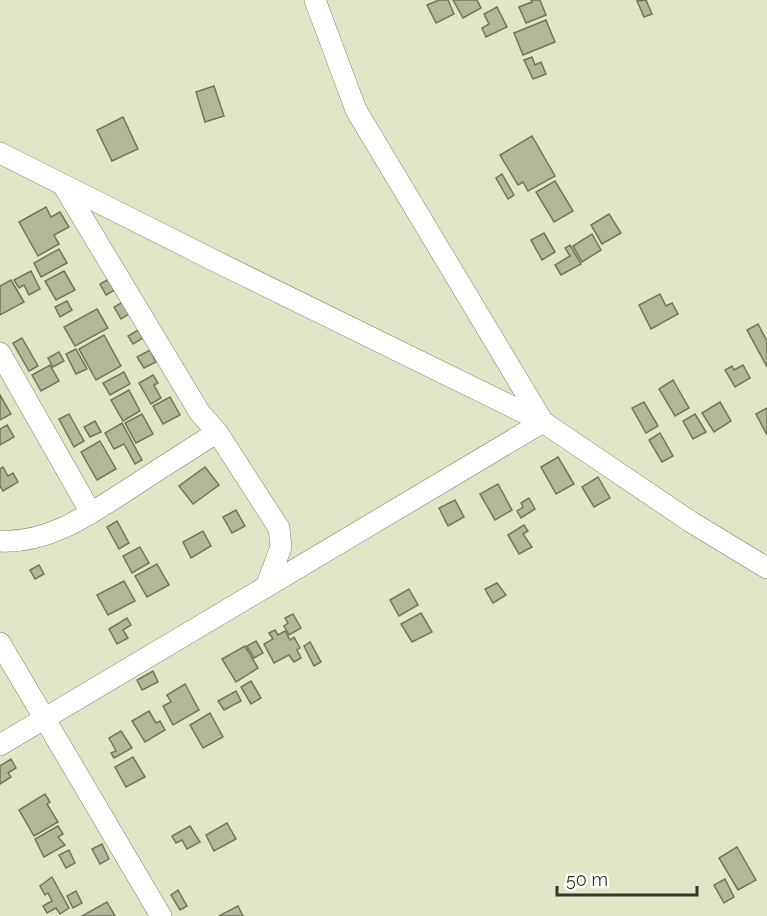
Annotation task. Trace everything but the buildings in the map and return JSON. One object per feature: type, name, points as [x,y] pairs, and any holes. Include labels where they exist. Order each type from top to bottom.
[{"type":"street","points":[[315,0],[356,110],[543,422]]},
{"type":"street","points":[[0,153],[543,422],[691,522],[767,568]]},
{"type":"street","points":[[63,185],[200,413],[217,432],[279,528],[280,547],[266,587]]},
{"type":"street","points":[[0,353],[91,513]]},
{"type":"street","points":[[0,745],[543,422]]},
{"type":"street","points":[[0,541],[17,542],[51,533],[91,513],[217,432]]},
{"type":"street","points":[[0,643],[161,916]]}]
